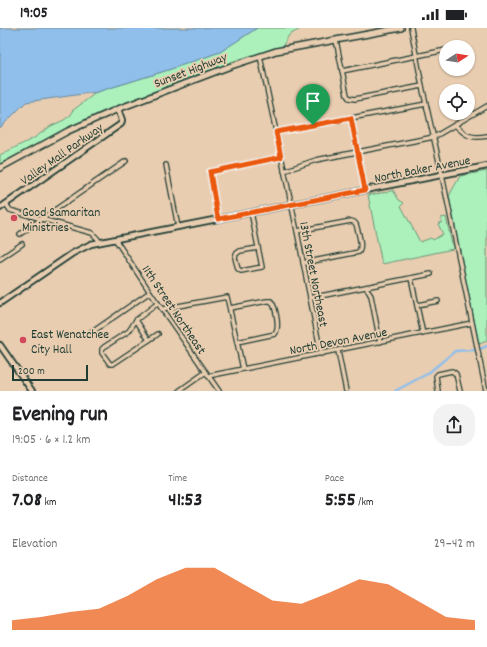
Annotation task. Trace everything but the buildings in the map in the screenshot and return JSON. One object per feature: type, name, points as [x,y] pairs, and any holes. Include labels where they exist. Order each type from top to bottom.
[{"type":"highway","name":"Sunset Highway","points":[[0,168],[68,132],[118,109],[228,67],[276,51],[401,28]]},
{"type":"main road","name":"Valley Mall Parkway","points":[[0,208],[121,124],[121,115],[118,109]]},
{"type":"main road","name":"North Baker Avenue","points":[[0,302],[73,252],[85,246],[487,166]]},
{"type":"main road","points":[[1,347],[32,391]]},
{"type":"street","points":[[411,28],[486,391]]},
{"type":"street","points":[[336,40],[349,98],[355,99],[422,86]]},
{"type":"street","points":[[342,71],[439,52]]},
{"type":"street","name":"13th Street Northeast","points":[[260,56],[321,354]]},
{"type":"street","points":[[276,132],[426,104]]},
{"type":"street","points":[[284,171],[308,162],[434,138],[487,106]]},
{"type":"street","points":[[351,118],[365,190]]},
{"type":"street","points":[[455,125],[472,138],[487,136]]},
{"type":"street","points":[[218,219],[210,172],[281,157]]},
{"type":"street","points":[[20,234],[126,160]]},
{"type":"street","points":[[166,165],[178,227]]},
{"type":"street","points":[[6,204],[13,212],[92,233],[100,242]]},
{"type":"street","points":[[250,212],[258,248],[262,266],[242,271],[239,270],[237,267],[236,254],[240,251],[258,248]]},
{"type":"street","points":[[297,231],[351,221],[356,224],[361,246],[361,250],[359,252],[303,263]]},
{"type":"street","name":"11th Street Northeast","points":[[115,239],[219,391]]},
{"type":"street","points":[[0,259],[22,244]]},
{"type":"street","points":[[310,298],[431,274]]},
{"type":"street","points":[[411,278],[423,334]]},
{"type":"street","points":[[366,287],[371,296],[380,342]]},
{"type":"street","points":[[88,335],[150,292]]},
{"type":"street","points":[[162,309],[228,297],[243,369]]},
{"type":"street","points":[[230,308],[267,300],[271,301],[274,305],[278,327],[277,332],[275,334],[237,342]]},
{"type":"street","points":[[417,305],[438,301]]},
{"type":"street","points":[[158,303],[136,320],[129,331],[102,349],[102,353],[110,364],[114,364],[158,334]]},
{"type":"street","points":[[136,320],[149,340]]},
{"type":"street","name":"North Devon Avenue","points":[[179,391],[207,374],[243,369],[338,351],[472,323]]},
{"type":"street","points":[[338,351],[346,391]]},
{"type":"street","points":[[482,371],[487,369]]},
{"type":"street","points":[[438,391],[436,376],[438,374],[452,371],[456,374],[460,391]]},
{"type":"green space","points":[[257,28],[302,28],[289,35],[282,47],[196,75],[102,112],[0,164],[0,155],[34,138],[51,126],[64,120],[71,115],[72,111],[97,92],[220,52]]},
{"type":"green space","points":[[487,171],[487,341],[479,344],[449,196],[460,176]]},
{"type":"green space","points":[[393,190],[399,200],[404,203],[401,206],[420,242],[431,238],[433,240],[443,234],[438,224],[442,222],[441,218],[446,217],[453,249],[382,264],[368,195]]},
{"type":"water","points":[[0,28],[257,28],[220,52],[165,71],[97,92],[26,102],[0,128]]},
{"type":"waterway","points":[[480,349],[487,346]]},
{"type":"waterway","points":[[395,391],[427,374],[455,351],[474,350]]},
{"type":"place","name":"Good Samaritan Ministries","points":[[14,218]]},
{"type":"place","name":"East Wenatchee City Hall","points":[[23,340]]},
{"type":"route","points":[[351,118],[365,190],[218,219],[210,172],[281,157],[276,132],[313,125],[351,118]]}]
